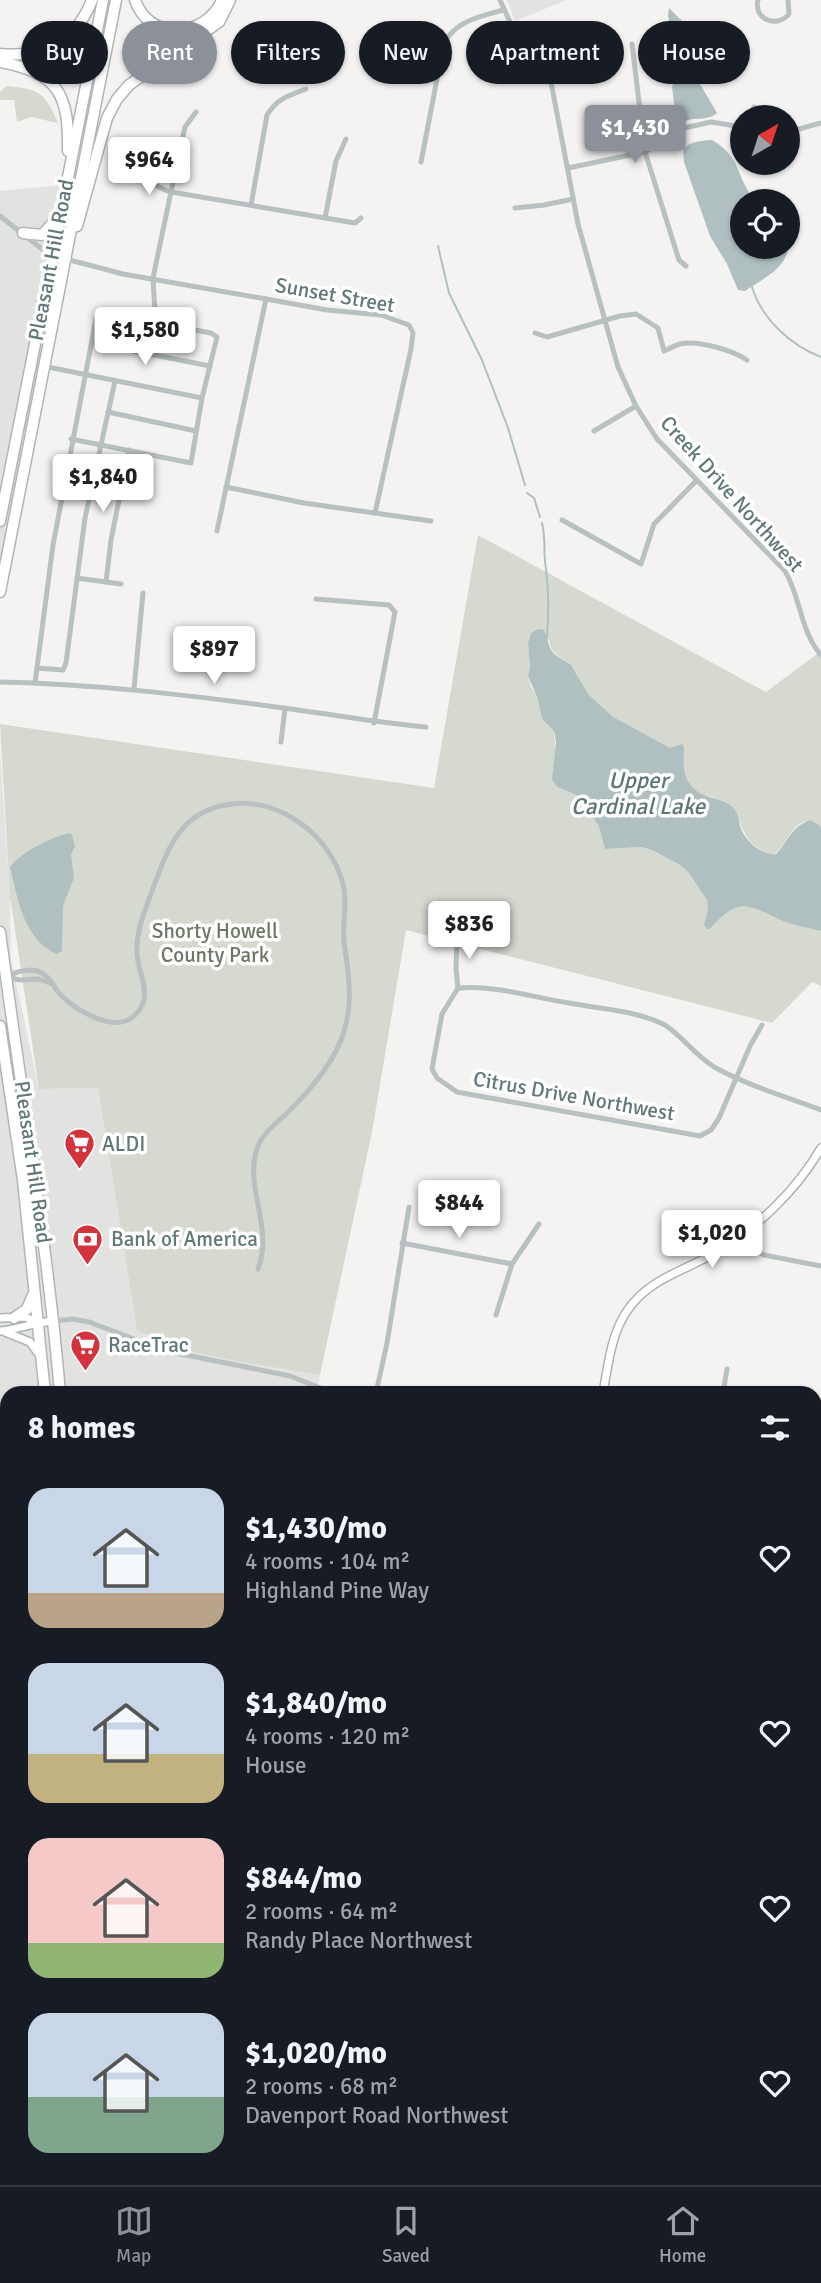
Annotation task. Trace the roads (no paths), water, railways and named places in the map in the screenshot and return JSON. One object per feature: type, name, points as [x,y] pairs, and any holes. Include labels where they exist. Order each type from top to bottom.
[{"type":"highway","points":[[0,53],[19,56],[40,52],[65,39],[86,15],[92,0]]},
{"type":"highway","name":"Pleasant Hill Road","points":[[0,521],[3,492],[103,0]]},
{"type":"highway","name":"Pleasant Hill Road","points":[[0,592],[116,0]]},
{"type":"highway","points":[[135,0],[144,17],[158,27],[180,32],[198,27],[209,19],[218,10],[222,0]]},
{"type":"highway","points":[[217,23],[230,0]]},
{"type":"highway","points":[[217,31],[229,19],[237,0]]},
{"type":"highway","points":[[0,62],[36,71],[46,78],[62,99],[69,125],[68,176]]},
{"type":"highway","points":[[66,259],[71,250],[107,118],[117,99],[130,84]]},
{"type":"highway","points":[[23,233],[42,235],[56,221],[61,210]]},
{"type":"highway","name":"Pleasant Hill Road","points":[[0,932],[54,1321],[59,1386]]},
{"type":"highway","name":"Pleasant Hill Road","points":[[0,1026],[23,1180],[44,1386]]},
{"type":"highway","points":[[14,1318],[27,1309],[34,1291]]},
{"type":"street","name":"Creek Drive Northwest","points":[[500,0],[503,10],[551,82],[573,199],[604,321],[618,367],[636,406],[657,439],[785,571],[793,584],[806,632],[821,654]]},
{"type":"street","points":[[758,0],[760,15],[766,20],[776,22],[785,19],[789,14],[788,0]]},
{"type":"street","points":[[452,32],[469,20],[503,10]]},
{"type":"street","points":[[632,44],[645,152],[679,260],[686,266]]},
{"type":"street","points":[[421,162],[434,84]]},
{"type":"street","points":[[251,205],[267,115],[272,106],[286,96],[306,89]]},
{"type":"street","points":[[71,439],[191,463],[202,398],[217,337],[211,333],[167,325],[155,312],[153,278],[185,127],[196,112]]},
{"type":"street","points":[[568,168],[645,152],[684,128],[711,122],[730,126]]},
{"type":"street","points":[[800,129],[821,123]]},
{"type":"street","points":[[325,218],[336,161],[346,139]]},
{"type":"street","points":[[125,180],[141,178],[171,192],[355,223],[361,218]]},
{"type":"street","points":[[515,208],[573,199]]},
{"type":"street","name":"Sunset Street","points":[[0,216],[47,252],[66,259],[123,274],[327,310],[381,315],[409,325],[413,333],[411,349],[375,513]]},
{"type":"street","points":[[217,531],[266,299]]},
{"type":"street","points":[[535,333],[547,337],[636,314],[658,328],[664,351],[681,344],[693,344],[735,352],[747,360]]},
{"type":"street","points":[[35,683],[53,545],[96,318],[124,322]]},
{"type":"street","points":[[92,343],[209,366]]},
{"type":"street","points":[[43,366],[202,398]]},
{"type":"street","points":[[37,668],[63,670],[66,663],[85,518],[115,381]]},
{"type":"street","points":[[594,431],[636,406]]},
{"type":"street","points":[[107,412],[196,431]]},
{"type":"street","points":[[106,582],[111,540],[129,450]]},
{"type":"street","points":[[562,520],[641,565],[654,524],[696,481]]},
{"type":"street","points":[[226,486],[304,503],[431,521]]},
{"type":"street","points":[[77,578],[121,584]]},
{"type":"street","points":[[134,689],[143,593]]},
{"type":"street","points":[[316,599],[389,605],[395,612],[374,723]]},
{"type":"street","points":[[0,682],[134,689],[285,708],[374,723],[426,727]]},
{"type":"street","points":[[281,742],[285,708]]},
{"type":"street","points":[[6,977],[20,970],[38,971],[47,976],[67,1001],[99,1019],[117,1022],[127,1020],[135,1015],[144,999],[137,954],[142,919],[165,854],[175,837],[191,820],[209,809],[244,803],[271,808],[305,826],[324,847],[337,869],[345,894],[344,931],[351,978],[350,1007],[343,1037],[330,1061],[311,1087],[268,1132],[257,1148],[254,1166],[264,1247],[258,1269]]},
{"type":"street","points":[[457,935],[458,988],[481,986],[634,1013],[666,1026],[695,1054],[716,1068],[821,1110]]},
{"type":"street","points":[[6,977],[20,980],[38,979],[53,984]]},
{"type":"street","name":"Citrus Drive Northwest","points":[[458,988],[442,1014],[432,1069],[437,1078],[457,1091],[700,1136],[711,1129],[719,1118],[736,1077]]},
{"type":"street","points":[[736,1077],[762,1025]]},
{"type":"street","points":[[604,1386],[613,1342],[625,1313],[635,1300],[656,1282],[737,1239],[795,1185],[821,1148]]},
{"type":"street","points":[[378,1386],[409,1207]]},
{"type":"street","points":[[496,1315],[512,1264],[539,1224]]},
{"type":"street","points":[[737,1239],[764,1255],[821,1266]]},
{"type":"street","points":[[402,1243],[512,1264]]},
{"type":"street","points":[[0,1318],[25,1317],[37,1322]]},
{"type":"street","points":[[1,1331],[27,1327],[37,1322],[73,1319],[89,1322],[166,1351],[290,1376],[315,1386]]},
{"type":"street","points":[[1,1331],[29,1341],[41,1358]]},
{"type":"street","points":[[724,1386],[727,1370]]},
{"type":"water","points":[[669,8],[682,21],[669,21]]},
{"type":"water","points":[[673,84],[700,84],[717,113],[683,122],[676,118]]},
{"type":"water","points":[[712,140],[722,147],[730,156],[730,175],[740,175],[747,189],[730,189],[730,259],[785,259],[775,271],[745,291],[738,290],[727,264],[710,236],[684,162],[683,150],[689,145]]},
{"type":"water","name":"Upper Cardinal Lake","points":[[538,629],[544,630],[554,654],[571,665],[589,695],[613,717],[670,748],[682,744],[687,780],[700,793],[730,805],[736,812],[745,837],[754,846],[776,854],[794,830],[804,823],[810,820],[821,826],[821,931],[744,907],[729,912],[707,929],[704,925],[707,900],[680,865],[641,847],[605,849],[599,827],[581,797],[557,787],[552,779],[556,742],[554,731],[542,719],[528,676],[528,644],[531,633]]},
{"type":"water","points":[[71,833],[75,846],[71,855],[74,878],[63,906],[62,951],[57,954],[36,939],[29,928],[19,905],[10,867],[21,856],[38,846]]},
{"type":"waterway","points":[[438,246],[449,293],[482,360],[508,428],[525,485]]},
{"type":"waterway","points":[[752,287],[763,310],[779,330],[799,346],[821,357]]},
{"type":"waterway","points":[[527,493],[534,498],[540,517]]},
{"type":"waterway","points":[[542,523],[548,594],[547,637]]},
{"type":"place","name":"ALDI","points":[[79,1171]]},
{"type":"place","name":"Bank of America","points":[[88,1266]]},
{"type":"place","name":"RaceTrac","points":[[85,1372]]},
{"type":"park label","name":"Shorty Howell County Park","points":[[215,943]]}]
